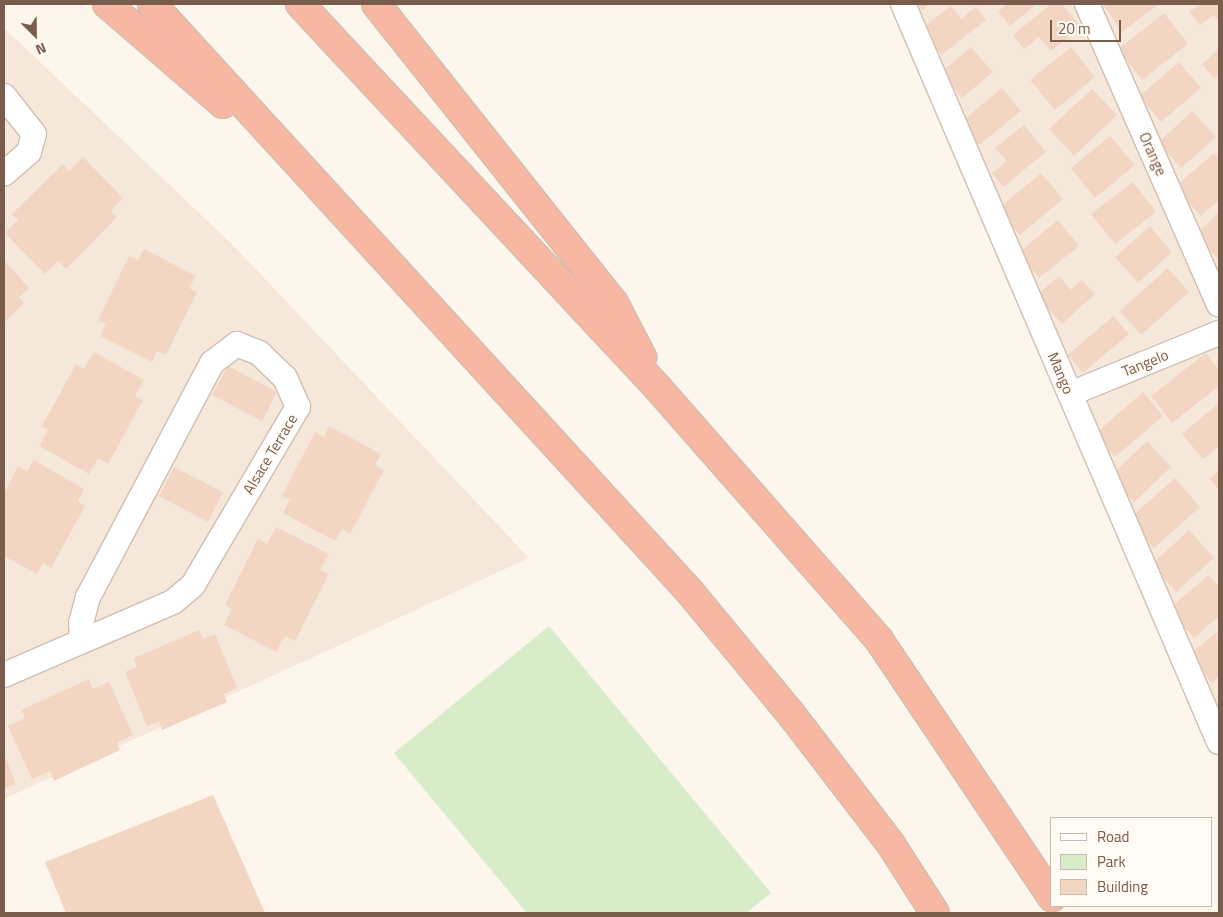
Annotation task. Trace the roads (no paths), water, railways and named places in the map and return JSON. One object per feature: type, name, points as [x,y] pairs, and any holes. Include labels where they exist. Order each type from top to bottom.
[{"type":"highway","points":[[106,4],[343,214]]},
{"type":"highway","points":[[152,4],[690,592],[792,714],[890,843],[935,913]]},
{"type":"highway","points":[[300,4],[657,387],[879,640],[1050,894]]},
{"type":"highway","points":[[376,4],[614,303],[657,387]]},
{"type":"street","name":"Mango","points":[[903,4],[1219,742]]},
{"type":"street","name":"Orange","points":[[1087,4],[1219,304]]},
{"type":"street","points":[[4,96],[34,134],[29,152],[4,174]]},
{"type":"street","name":"Tangelo","points":[[1070,394],[1219,332]]},
{"type":"street","name":"Alsace Terrace","points":[[4,675],[173,602],[193,585],[298,408],[285,378],[258,354],[236,344],[212,363],[88,597],[81,623],[82,641]]}]
